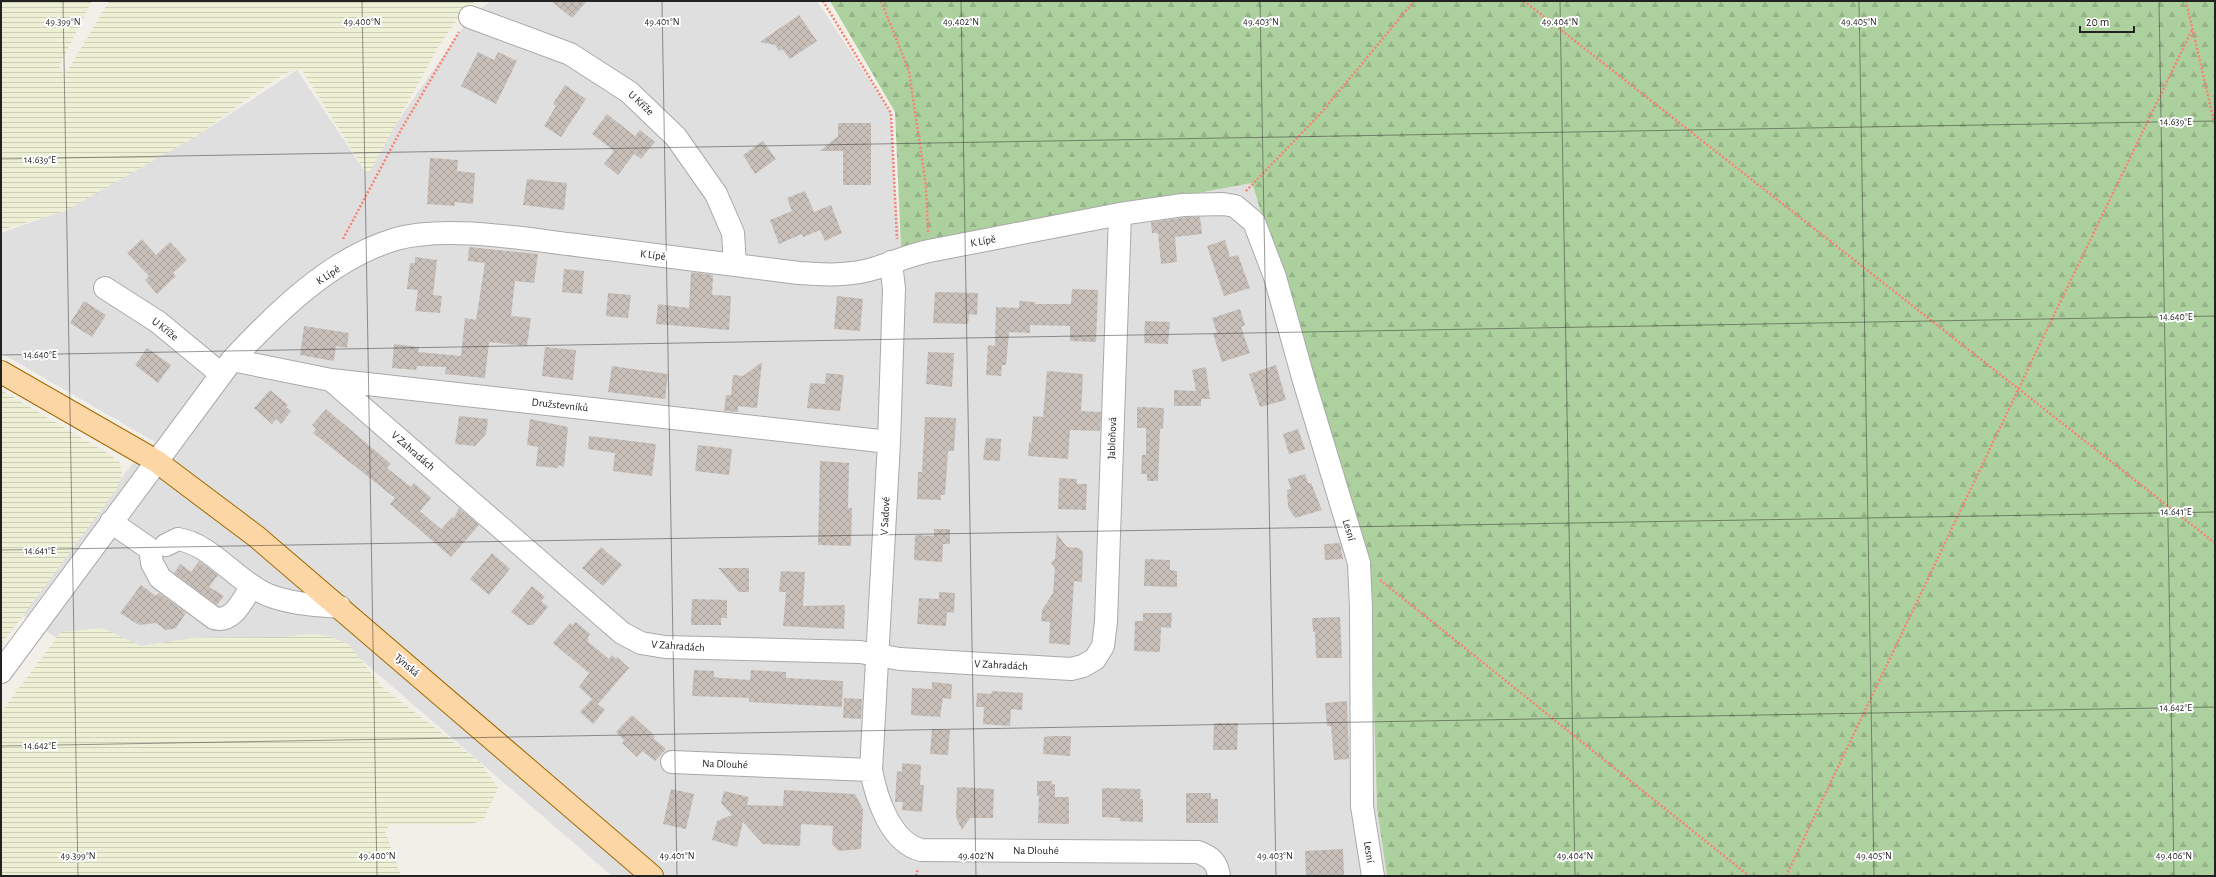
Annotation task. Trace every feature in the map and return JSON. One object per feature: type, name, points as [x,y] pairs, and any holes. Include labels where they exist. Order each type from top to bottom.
[{"type":"main road","name":"Týnská","points":[[1,372],[156,461],[257,537],[652,876]]},
{"type":"street","name":"U Kříže","points":[[470,17],[570,54],[629,92],[676,137],[716,194],[733,233],[735,265]]},
{"type":"street","name":"K Lípě","points":[[1,672],[227,367],[260,331],[326,275],[368,250],[408,237],[447,234],[503,236],[735,265],[829,275],[860,272],[929,251],[1120,214],[1190,205],[1223,204],[1235,206]]},
{"type":"street","name":"Lesní","points":[[1235,206],[1254,222],[1275,277],[1304,381],[1359,563],[1361,608],[1362,806],[1373,876]]},
{"type":"street","name":"Jabloňová","points":[[1095,659],[1103,646],[1106,622],[1120,214]]},
{"type":"street","name":"V Sadové","points":[[871,770],[889,442],[894,261]]},
{"type":"street","name":"U Kříže","points":[[105,288],[227,367]]},
{"type":"street","name":"Družstevníků","points":[[227,367],[331,380],[889,442]]},
{"type":"street","name":"V Zahradách","points":[[331,380],[616,628],[634,640],[665,648],[860,652],[900,659],[1054,668],[1083,666],[1095,659]]},
{"type":"street","points":[[111,522],[158,547],[174,546],[248,591],[297,603],[340,607]]},
{"type":"street","points":[[158,547],[152,564],[160,578],[214,618],[223,619],[231,615],[248,591]]},
{"type":"street","name":"Na Dlouhé","points":[[672,762],[871,770],[875,793],[882,811],[903,840],[916,848],[1198,852],[1210,857],[1218,867],[1219,876]]},
{"type":"path","points":[[823,1],[891,113],[894,261]]},
{"type":"path","points":[[881,1],[910,71],[926,186],[929,251]]},
{"type":"path","points":[[1235,206],[1252,183],[1321,113],[1414,1]]},
{"type":"path","points":[[1524,1],[2215,543]]},
{"type":"path","points":[[2186,1],[2215,126]]},
{"type":"path","points":[[342,241],[402,128],[470,17]]},
{"type":"path","points":[[1786,876],[2018,389],[2192,30]]},
{"type":"path","points":[[1359,563],[1749,876]]},
{"type":"shaded area","points":[[491,1],[817,1],[891,113],[895,187],[901,248],[1252,183],[1362,533],[1370,572],[1377,809],[1387,876],[612,876],[357,656],[348,644],[338,640],[84,657],[20,613],[133,463],[155,442],[1,353],[1,233],[65,210],[198,135],[297,70],[364,170],[470,17]]},
{"type":"green space","points":[[1,1],[92,1],[59,66],[63,73],[67,72],[109,1],[475,1],[455,23],[440,44],[368,175],[301,69],[290,71],[258,91],[198,135],[65,211],[1,230]]},
{"type":"green space","points":[[830,1],[2215,1],[2215,876],[1387,876],[1377,809],[1370,572],[1362,533],[1252,183],[901,248],[895,112]]},
{"type":"green space","points":[[1,390],[112,456],[120,463],[122,475],[116,490],[1,645]]},
{"type":"green space","points":[[103,628],[141,646],[194,638],[283,637],[312,634],[329,636],[348,644],[383,688],[481,763],[498,788],[483,821],[465,825],[391,824],[385,831],[401,876],[1,876],[1,712],[61,632]]},
{"type":"building","points":[[551,1],[587,1],[572,18]]},
{"type":"building","points":[[799,15],[817,41],[790,59],[782,49],[779,51],[775,45],[760,42]]},
{"type":"building","points":[[478,52],[494,60],[498,52],[517,61],[496,104],[461,86]]},
{"type":"building","points":[[565,85],[586,99],[561,137],[544,126],[556,106],[553,104]]},
{"type":"building","points":[[607,114],[635,136],[640,130],[655,142],[641,159],[634,154],[618,175],[604,164],[614,151],[592,134]]},
{"type":"building","points":[[838,123],[871,123],[871,185],[843,185],[843,151],[820,151],[838,136]]},
{"type":"building","points":[[763,141],[776,159],[755,174],[743,155]]},
{"type":"building","points":[[430,158],[458,160],[457,171],[475,173],[473,204],[455,202],[455,206],[427,204]]},
{"type":"building","points":[[527,179],[567,183],[564,210],[523,205]]},
{"type":"building","points":[[805,191],[814,212],[831,205],[842,233],[825,241],[820,230],[803,237],[802,234],[779,244],[770,220],[792,211],[787,198]]},
{"type":"building","points":[[1188,217],[1200,217],[1202,234],[1175,237],[1177,262],[1161,264],[1158,233],[1152,233],[1151,222]]},
{"type":"building","points":[[142,239],[156,255],[170,242],[187,260],[173,273],[176,276],[157,294],[145,280],[149,276],[127,253]]},
{"type":"building","points":[[1225,240],[1230,257],[1238,255],[1250,288],[1224,296],[1207,246]]},
{"type":"building","points":[[469,247],[538,254],[534,283],[515,281],[511,316],[531,318],[527,346],[489,342],[485,378],[445,374],[446,367],[417,366],[416,370],[392,368],[394,344],[419,347],[418,352],[461,356],[465,318],[476,320],[485,263],[468,261]]},
{"type":"building","points":[[415,257],[437,260],[433,295],[442,296],[440,313],[415,311],[418,290],[407,289],[410,263],[415,263]]},
{"type":"building","points":[[564,269],[584,271],[582,294],[562,292]]},
{"type":"building","points":[[691,272],[713,275],[712,295],[731,296],[729,330],[656,324],[658,304],[689,308]]},
{"type":"building","points":[[1072,289],[1098,290],[1096,342],[1070,341],[1070,326],[1030,325],[1030,333],[1009,332],[1006,365],[1002,365],[1001,376],[986,375],[988,345],[995,346],[996,307],[1019,308],[1019,301],[1035,302],[1035,304],[1071,304]]},
{"type":"building","points":[[935,292],[978,293],[977,315],[969,314],[968,324],[933,323]]},
{"type":"building","points":[[608,293],[631,295],[628,318],[606,316]]},
{"type":"building","points":[[837,296],[863,299],[860,331],[834,329]]},
{"type":"building","points":[[84,301],[106,315],[92,337],[70,323]]},
{"type":"building","points":[[1240,309],[1245,325],[1241,327],[1250,353],[1222,362],[1213,334],[1217,333],[1212,318]]},
{"type":"building","points":[[1145,321],[1170,322],[1168,344],[1144,343]]},
{"type":"building","points":[[304,326],[349,333],[347,348],[336,346],[334,361],[300,355]]},
{"type":"building","points":[[545,347],[576,350],[573,380],[542,376]]},
{"type":"building","points":[[147,348],[171,365],[158,383],[135,365]]},
{"type":"building","points":[[928,352],[954,353],[952,387],[926,384]]},
{"type":"building","points":[[762,362],[757,408],[738,406],[738,412],[724,411],[726,395],[731,395],[733,375],[743,376]]},
{"type":"building","points":[[1276,365],[1286,400],[1260,407],[1249,374]]},
{"type":"building","points":[[612,366],[668,374],[665,399],[608,392]]},
{"type":"building","points":[[1206,367],[1210,399],[1201,399],[1201,406],[1174,406],[1174,390],[1196,391],[1192,370]]},
{"type":"building","points":[[1047,371],[1083,374],[1081,411],[1101,412],[1100,431],[1070,430],[1068,459],[1028,456],[1029,442],[1031,443],[1033,416],[1043,417]]},
{"type":"building","points":[[826,373],[844,375],[840,411],[807,408],[810,383],[825,384]]},
{"type":"building","points":[[270,390],[288,405],[286,407],[291,411],[281,424],[276,419],[272,424],[254,408]]},
{"type":"building","points":[[1137,407],[1164,408],[1163,429],[1160,429],[1158,481],[1147,481],[1147,474],[1141,474],[1142,455],[1146,455],[1146,428],[1137,428]]},
{"type":"building","points":[[326,409],[391,464],[387,468],[411,487],[414,483],[431,498],[420,511],[441,529],[452,517],[454,518],[459,508],[479,525],[451,557],[390,504],[395,498],[313,433],[316,429],[312,425]]},
{"type":"building","points":[[459,416],[488,419],[486,434],[475,446],[455,444]]},
{"type":"building","points":[[925,417],[956,418],[954,451],[948,451],[945,495],[941,495],[941,500],[917,499],[918,472],[922,472]]},
{"type":"building","points":[[530,419],[568,427],[564,467],[559,465],[557,468],[536,466],[538,447],[527,445]]},
{"type":"building","points":[[1298,429],[1305,449],[1289,454],[1283,434]]},
{"type":"building","points":[[589,436],[656,444],[652,476],[613,471],[615,453],[588,449]]},
{"type":"building","points":[[986,438],[1001,439],[1000,461],[983,460]]},
{"type":"building","points":[[698,445],[732,449],[729,475],[695,471]]},
{"type":"building","points":[[820,461],[849,463],[848,508],[852,508],[851,546],[818,545]]},
{"type":"building","points":[[1305,474],[1308,483],[1311,483],[1322,510],[1295,518],[1288,507],[1287,490],[1291,489],[1288,479]]},
{"type":"building","points":[[1059,478],[1077,479],[1077,484],[1087,484],[1086,510],[1058,509]]},
{"type":"building","points":[[934,529],[950,529],[950,544],[943,544],[942,562],[914,560],[915,535],[934,536]]},
{"type":"building","points":[[1057,534],[1067,547],[1079,548],[1083,552],[1082,582],[1074,581],[1070,645],[1049,643],[1050,622],[1041,621],[1042,610],[1053,593],[1055,568],[1051,563],[1055,559]]},
{"type":"building","points":[[1340,543],[1343,559],[1325,560],[1324,544]]},
{"type":"building","points":[[601,547],[622,565],[603,586],[582,568]]},
{"type":"building","points":[[492,553],[510,569],[489,595],[470,579]]},
{"type":"building","points":[[1145,559],[1170,560],[1170,570],[1177,571],[1177,587],[1144,586]]},
{"type":"building","points":[[199,561],[218,575],[209,587],[224,596],[217,605],[174,573],[180,564],[191,572]]},
{"type":"building","points":[[718,568],[749,568],[749,592],[739,592]]},
{"type":"building","points":[[781,571],[805,572],[803,606],[845,605],[844,629],[783,626],[786,592],[779,592]]},
{"type":"building","points":[[141,585],[156,596],[159,593],[186,613],[176,628],[166,630],[156,623],[139,625],[120,613]]},
{"type":"building","points":[[532,586],[545,597],[541,601],[548,607],[533,625],[528,625],[511,612]]},
{"type":"building","points":[[939,592],[955,593],[954,613],[947,612],[946,626],[917,624],[919,598],[939,599]]},
{"type":"building","points":[[692,599],[727,600],[727,618],[721,618],[721,625],[691,625]]},
{"type":"building","points":[[1143,613],[1172,613],[1171,628],[1161,627],[1160,652],[1134,651],[1135,621],[1143,621]]},
{"type":"building","points":[[1340,617],[1342,658],[1316,658],[1315,632],[1313,632],[1312,618]]},
{"type":"building","points":[[576,622],[590,634],[587,641],[609,659],[612,655],[616,659],[617,657],[629,668],[598,704],[605,710],[593,724],[580,712],[592,699],[579,687],[589,673],[553,643],[570,623],[572,625]]},
{"type":"building","points":[[694,670],[714,671],[714,677],[721,678],[750,680],[751,670],[786,672],[786,678],[843,681],[842,707],[749,702],[749,698],[692,696]]},
{"type":"building","points":[[932,682],[952,684],[951,699],[943,698],[940,717],[911,715],[912,688],[932,689]]},
{"type":"building","points":[[992,691],[1023,693],[1022,710],[1011,709],[1010,726],[983,724],[984,707],[976,707],[977,693],[991,694]]},
{"type":"building","points":[[844,698],[862,699],[861,719],[843,718]]},
{"type":"building","points":[[1347,701],[1349,759],[1334,760],[1331,726],[1327,726],[1325,703]]},
{"type":"building","points":[[632,715],[651,732],[655,737],[653,738],[666,749],[655,761],[642,751],[637,757],[622,743],[624,740],[616,732]]},
{"type":"building","points":[[1214,723],[1238,723],[1237,750],[1213,750]]},
{"type":"building","points":[[932,729],[950,730],[948,755],[930,754]]},
{"type":"building","points":[[1071,736],[1070,756],[1043,754],[1044,737]]},
{"type":"building","points":[[902,763],[921,765],[920,785],[924,785],[922,812],[902,810],[903,802],[895,802],[897,771],[902,772]]},
{"type":"building","points":[[1037,781],[1052,781],[1052,784],[1055,784],[1055,797],[1069,797],[1069,824],[1038,823],[1039,796],[1037,796]]},
{"type":"building","points":[[957,787],[994,789],[993,818],[970,818],[962,830],[956,817]]},
{"type":"building","points":[[1102,788],[1141,789],[1140,799],[1143,799],[1143,822],[1120,821],[1120,818],[1102,817]]},
{"type":"building","points":[[671,789],[694,794],[686,829],[663,824]]},
{"type":"building","points":[[784,790],[855,794],[863,809],[861,849],[839,851],[832,844],[833,826],[801,824],[800,846],[763,844],[743,822],[737,847],[712,840],[717,821],[732,815],[721,803],[724,791],[749,797],[747,805],[783,806]]},
{"type":"building","points":[[1186,793],[1211,793],[1211,799],[1218,799],[1218,823],[1186,823]]},
{"type":"building","points":[[1343,849],[1344,875],[1306,876],[1305,851]]}]
